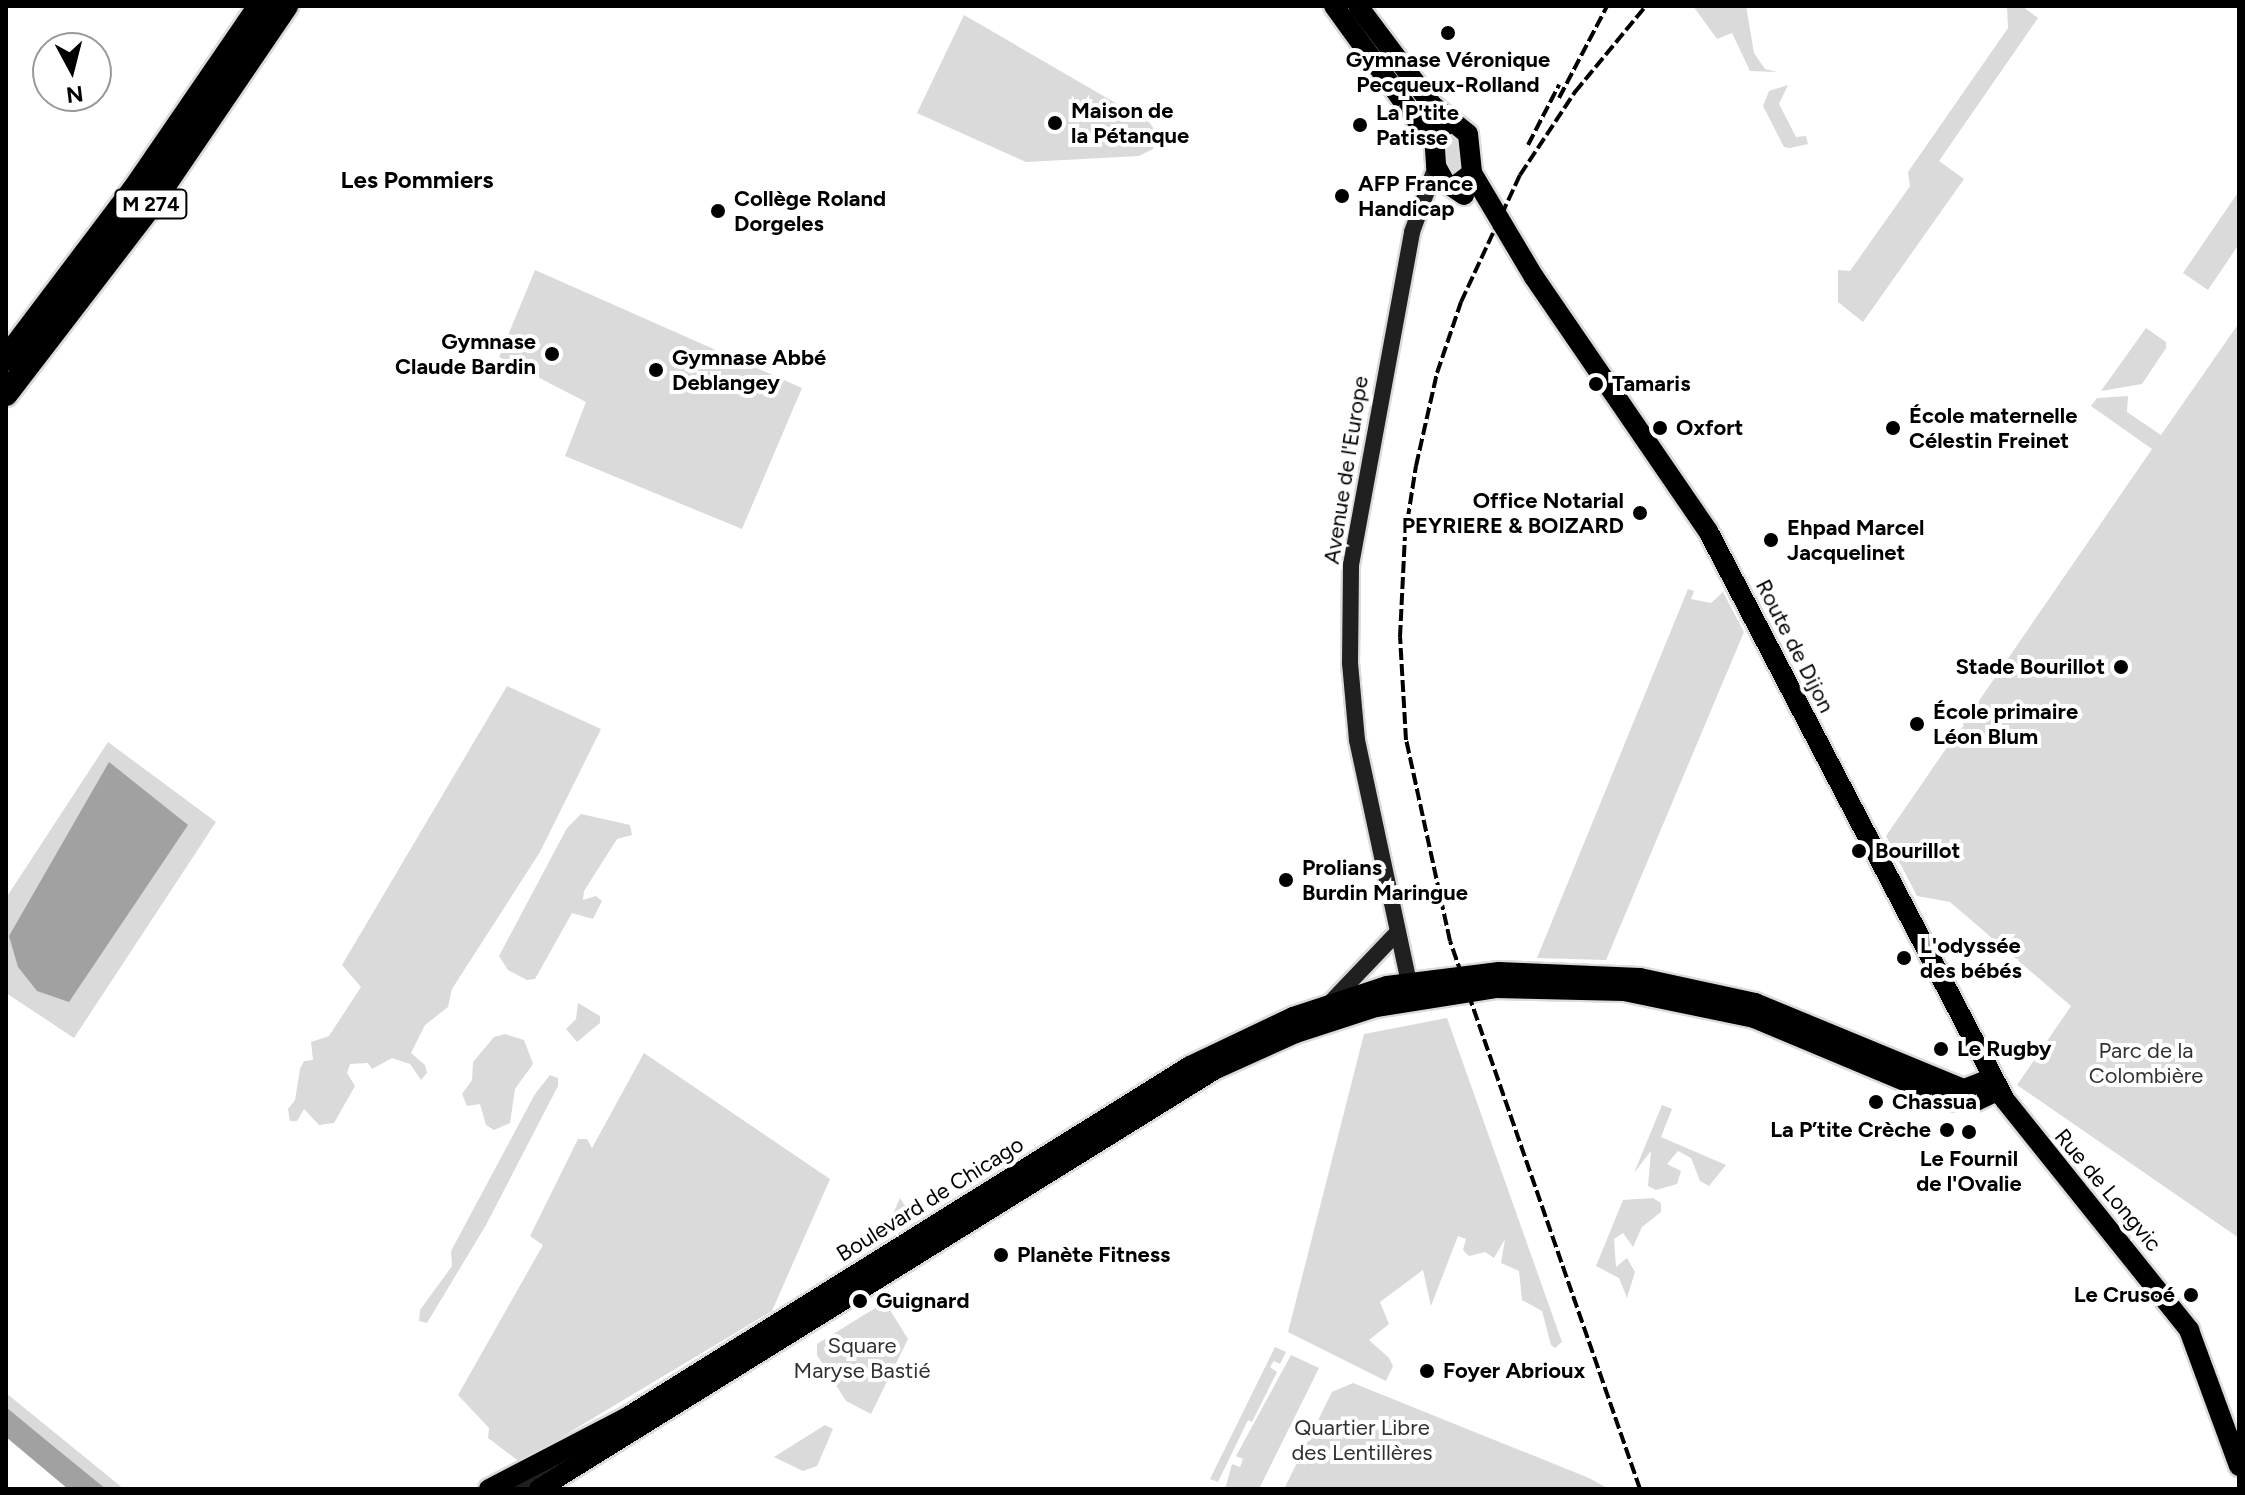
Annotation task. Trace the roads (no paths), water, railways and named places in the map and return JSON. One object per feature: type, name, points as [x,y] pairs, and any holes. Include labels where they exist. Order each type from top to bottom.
[{"type":"highway","name":"M 274","points":[[6,359],[134,190],[260,6]]},
{"type":"highway","name":"M 274","points":[[6,394],[150,206],[286,6]]},
{"type":"main road","points":[[1334,6],[1433,143]]},
{"type":"main road","points":[[1358,6],[1387,38],[1432,105],[1468,134],[1472,173],[1421,205]]},
{"type":"main road","points":[[1436,166],[1433,143],[1436,129],[1451,121]]},
{"type":"main road","name":"Route de Dijon","points":[[1436,166],[1497,238],[1520,256]]},
{"type":"main road","name":"Avenue de l'Europe","points":[[1411,990],[1396,934],[1357,740],[1350,663],[1351,565],[1392,330],[1421,205],[1436,166]]},
{"type":"main road","name":"Route de Dijon","points":[[1472,173],[1520,256],[1659,453],[1723,557],[1996,1084]]},
{"type":"main road","points":[[1329,1004],[1396,934]]},
{"type":"main road","points":[[1411,990],[1536,971],[1640,978],[1763,1006],[1964,1089],[1996,1084]]},
{"type":"main road","name":"Boulevard de Chicago","points":[[490,1489],[610,1427],[1190,1066],[1329,1004],[1411,990]]},
{"type":"main road","name":"Boulevard de Chicago","points":[[539,1489],[1214,1070],[1311,1027],[1411,990]]},
{"type":"main road","name":"Rue de Longvic","points":[[1996,1084],[2189,1330],[2239,1466]]},
{"type":"main road","points":[[520,1489],[610,1427]]},
{"type":"railway","points":[[1559,98],[1607,6]]},
{"type":"railway","points":[[1640,1489],[1450,941],[1406,740],[1400,637],[1405,536],[1416,466],[1437,373],[1461,302],[1520,175],[1575,92],[1646,6]]},
{"type":"railway","points":[[1528,145],[1559,85]]},
{"type":"place","name":"Gymnase Véronique Pecqueux-Rolland","points":[[1448,33]]},
{"type":"place","name":"Maison de la Pétanque","points":[[1055,123]]},
{"type":"place","name":"La P'tite Patisse","points":[[1360,125]]},
{"type":"place","name":"AFP France Handicap","points":[[1342,196]]},
{"type":"place","name":"Collège Roland Dorgeles","points":[[718,211]]},
{"type":"place","name":"Gymnase Claude Bardin","points":[[552,354]]},
{"type":"place","name":"Gymnase Abbé Deblangey","points":[[656,370]]},
{"type":"place","name":"Tamaris","points":[[1596,384]]},
{"type":"place","name":"Oxfort","points":[[1660,428]]},
{"type":"place","name":"École maternelle Célestin Freinet","points":[[1893,428]]},
{"type":"place","name":"Office Notarial PEYRIERE & BOIZARD","points":[[1640,513]]},
{"type":"place","name":"Ehpad Marcel Jacquelinet","points":[[1771,540]]},
{"type":"place","name":"Stade Bourillot","points":[[2121,667]]},
{"type":"place","name":"École primaire Léon Blum","points":[[1917,724]]},
{"type":"place","name":"Bourillot","points":[[1859,851]]},
{"type":"place","name":"Prolians Burdin Maringue","points":[[1286,880]]},
{"type":"place","name":"L'odyssée des bébés","points":[[1904,958]]},
{"type":"place","name":"Le Rugby","points":[[1941,1049]]},
{"type":"place","name":"Chassua","points":[[1876,1102]]},
{"type":"place","name":"La P’tite Crèche","points":[[1947,1130]]},
{"type":"place","name":"Le Fournil de l'Ovalie","points":[[1969,1132]]},
{"type":"place","name":"Planète Fitness","points":[[1001,1255]]},
{"type":"place","name":"Le Crusoé","points":[[2191,1295]]},
{"type":"place","name":"Guignard","points":[[860,1301]]},
{"type":"place","name":"Foyer Abrioux","points":[[1427,1371]]},
{"type":"district","name":"Les Pommiers","points":[[417,180]]},
{"type":"park label","name":"Parc de la Colombière","points":[[2146,1062]]},
{"type":"park label","name":"Square Maryse Bastié","points":[[862,1358]]},
{"type":"park label","name":"Quartier Libre des Lentillères","points":[[1362,1440]]}]
